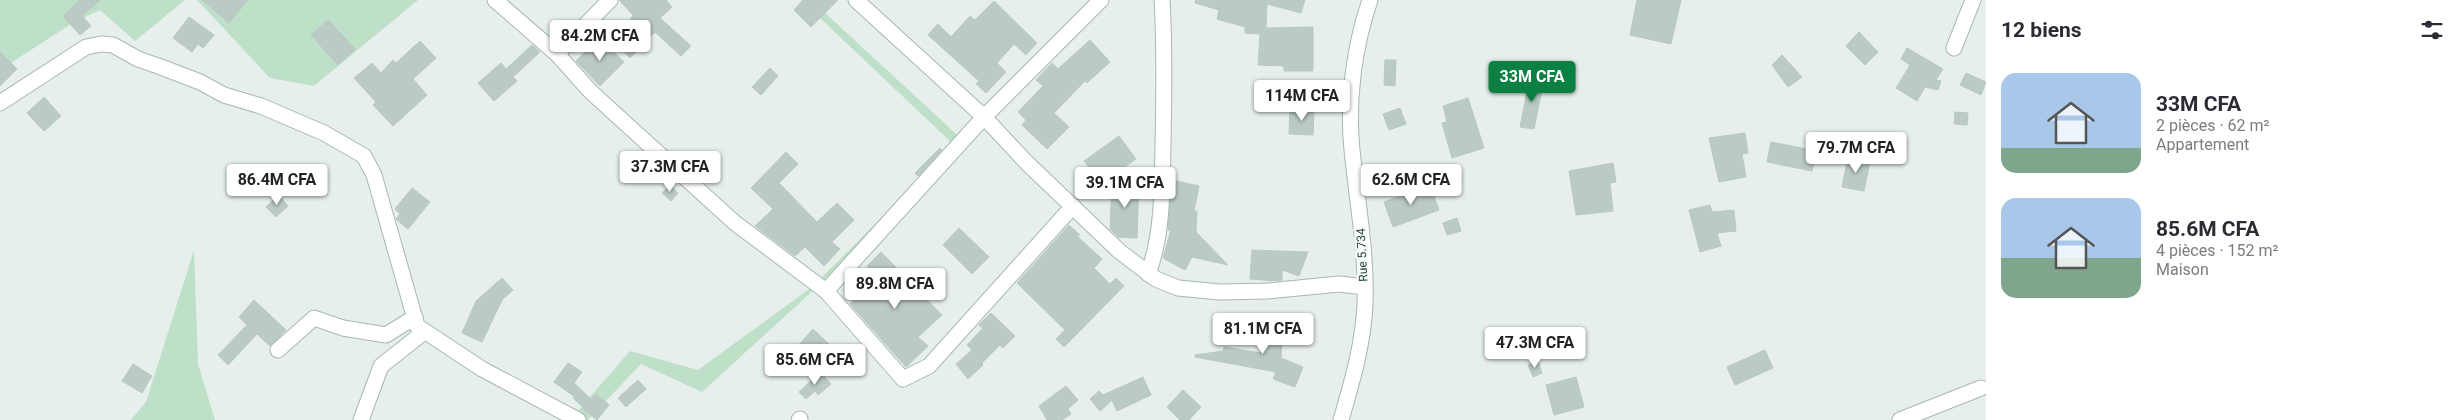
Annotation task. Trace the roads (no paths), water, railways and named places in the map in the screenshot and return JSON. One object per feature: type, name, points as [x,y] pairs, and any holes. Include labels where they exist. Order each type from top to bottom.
[{"type":"street","points":[[495,0],[557,54],[592,92],[734,223],[826,291],[902,379],[929,366],[1073,206]]},
{"type":"street","points":[[557,54],[610,0]]},
{"type":"street","points":[[856,0],[984,117],[1027,163],[1119,251],[1148,274],[1178,288],[1198,292],[1267,291],[1339,284],[1364,287]]},
{"type":"street","points":[[826,291],[984,117],[1101,0]]},
{"type":"street","points":[[1148,274],[1156,248],[1162,198],[1164,112],[1162,0]]},
{"type":"street","name":"Rue 5.734","points":[[1341,420],[1357,365],[1365,305],[1363,246],[1352,148],[1350,103],[1357,58],[1370,0]]},
{"type":"street","points":[[1954,48],[1973,0]]},
{"type":"street","points":[[0,103],[86,47],[101,44],[112,45],[138,59],[161,66],[224,95],[261,106],[324,133],[364,156],[370,166],[417,326],[482,369],[578,420]]},
{"type":"street","points":[[278,350],[314,318],[342,328],[386,335],[415,317]]},
{"type":"street","points":[[361,420],[380,366],[424,332]]},
{"type":"street","points":[[1900,420],[1981,388]]}]
